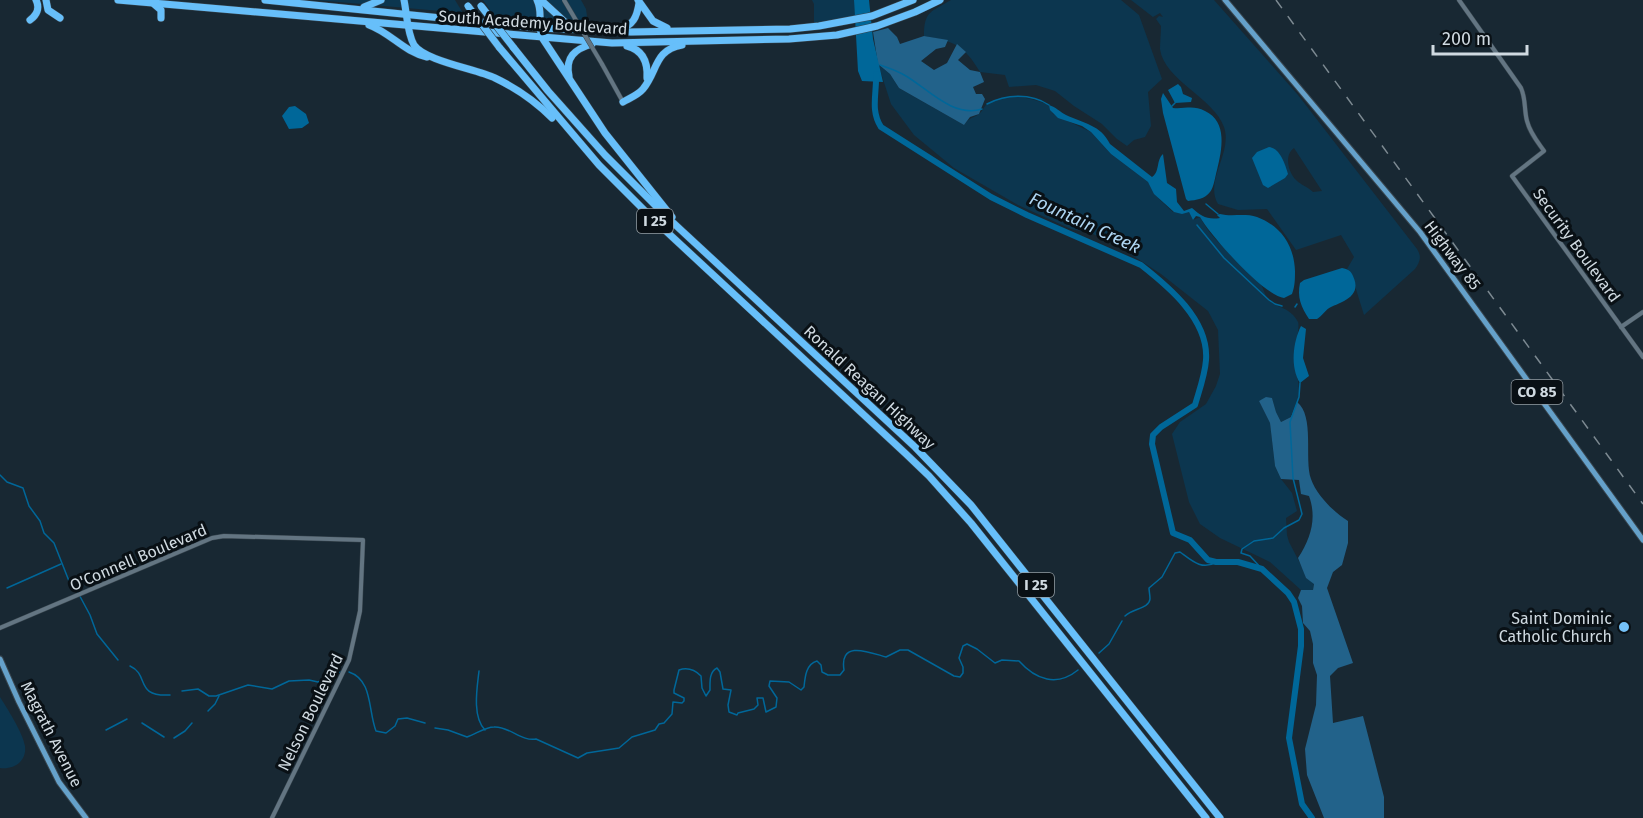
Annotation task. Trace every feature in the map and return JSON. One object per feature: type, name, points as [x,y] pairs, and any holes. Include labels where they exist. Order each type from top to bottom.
[{"type":"highway","points":[[30,20],[38,9],[36,0]]},
{"type":"highway","name":"South Academy Boulevard","points":[[118,0],[173,2],[595,43],[824,36],[864,30],[940,0]]},
{"type":"highway","name":"South Academy Boulevard","points":[[265,0],[539,28],[602,31],[790,29],[859,20],[913,0]]},
{"type":"highway","points":[[351,8],[371,6],[381,0]]},
{"type":"highway","points":[[404,0],[412,41],[417,48],[438,59]]},
{"type":"highway","points":[[539,0],[541,10],[539,28],[543,39],[605,133],[685,233]]},
{"type":"highway","points":[[539,0],[565,22],[589,30]]},
{"type":"highway","points":[[47,2],[51,13],[60,18]]},
{"type":"highway","points":[[639,2],[652,21],[661,26],[685,30]]},
{"type":"highway","points":[[602,31],[622,29],[630,25],[638,14],[639,2]]},
{"type":"highway","points":[[155,3],[161,10],[161,18]]},
{"type":"highway","name":"Ronald Reagan Highway","points":[[466,3],[499,47],[583,147],[678,243],[929,476],[1015,577],[1206,818]]},
{"type":"highway","name":"Ronald Reagan Highway","points":[[479,3],[548,91],[605,155],[685,233],[915,447],[971,505],[1220,818]]},
{"type":"highway","points":[[361,22],[382,31],[413,53],[483,73],[512,87],[546,112],[583,147]]},
{"type":"highway","points":[[523,36],[532,34],[539,28]]},
{"type":"highway","points":[[623,102],[638,93],[647,82],[659,59],[668,49],[702,41]]},
{"type":"highway","points":[[569,79],[567,69],[570,56],[581,47],[595,43]]},
{"type":"highway","points":[[612,43],[634,48],[642,54],[647,64],[647,82]]},
{"type":"main road","name":"Highway 85","points":[[1225,0],[1420,232],[1643,540]]},
{"type":"main road","name":"Magrath Avenue","points":[[0,659],[59,782],[86,818]]},
{"type":"street","points":[[564,0],[623,102]]},
{"type":"street","name":"Security Boulevard","points":[[1459,0],[1521,88],[1527,121],[1533,135],[1544,150],[1512,176],[1643,357]]},
{"type":"street","points":[[1621,327],[1643,312]]},
{"type":"street","name":"O'Connell Boulevard","points":[[0,628],[212,538],[363,540]]},
{"type":"street","name":"Nelson Boulevard","points":[[272,818],[350,660],[360,611],[363,540]]},
{"type":"shaded area","points":[[316,0],[455,0],[463,13]]},
{"type":"shaded area","points":[[483,0],[581,0],[586,9],[588,24],[495,17]]},
{"type":"shaded area","points":[[812,0],[854,0],[855,16],[814,23]]},
{"type":"shaded area","points":[[854,0],[869,0],[873,39],[883,82],[862,81],[858,71]]},
{"type":"shaded area","points":[[951,0],[1121,0],[1139,15],[1162,79],[1148,92],[1151,126],[1145,137],[1134,140],[1127,146],[1102,124],[1055,91],[1036,85],[1009,87],[1005,75],[980,72],[969,56],[951,42],[924,36],[925,22],[930,13]]},
{"type":"shaded area","points":[[1131,0],[1214,0],[1298,95],[1417,249],[1420,259],[1415,269],[1364,315],[1347,269],[1354,257],[1341,235],[1296,250],[1267,209],[1238,210],[1218,204],[1214,186],[1225,147],[1224,127],[1210,107],[1179,80],[1163,60],[1160,49],[1161,26],[1156,19],[1159,16],[1163,17],[1160,13],[1153,17]],"holes":[[[1294,148],[1322,191],[1313,192],[1293,177],[1288,159]]]},
{"type":"shaded area","points":[[888,28],[900,44],[924,36],[948,40],[945,47],[936,49],[921,61],[934,70],[947,63],[957,44],[966,52],[958,60],[970,70],[980,72],[984,82],[973,87],[976,94],[982,94],[985,99],[979,114],[970,117],[964,125],[899,88],[890,74],[878,64],[873,32]]},
{"type":"shaded area","points":[[878,64],[890,74],[899,88],[964,125],[977,116],[988,103],[1003,98],[1027,98],[1049,105],[1053,114],[1091,132],[1111,154],[1148,182],[1160,200],[1173,212],[1189,212],[1193,220],[1200,217],[1219,243],[1252,274],[1267,298],[1294,317],[1298,322],[1295,359],[1299,390],[1297,403],[1291,417],[1281,422],[1272,398],[1259,401],[1270,423],[1275,466],[1281,479],[1292,493],[1297,511],[1286,518],[1289,542],[1306,578],[1314,583],[1313,590],[1301,590],[1270,562],[1220,538],[1200,524],[1189,502],[1172,434],[1180,422],[1206,404],[1220,374],[1218,330],[1208,311],[1161,274],[1118,246],[1093,234],[1071,229],[1018,205],[954,168],[914,135],[891,104]]},
{"type":"shaded area","points":[[1178,84],[1183,94],[1192,98],[1191,102],[1175,103],[1168,90]]},
{"type":"shaded area","points":[[1163,93],[1173,108],[1201,109],[1212,116],[1220,129],[1222,137],[1220,154],[1213,185],[1208,194],[1200,199],[1188,201],[1186,199],[1163,113],[1161,99]]},
{"type":"shaded area","points":[[1049,105],[1097,129],[1110,144],[1152,177],[1163,154],[1167,183],[1176,189],[1177,202],[1184,211],[1192,208],[1208,218],[1220,218],[1217,215],[1220,214],[1252,216],[1273,226],[1285,238],[1292,253],[1295,271],[1292,294],[1284,298],[1264,287],[1226,250],[1200,217],[1196,216],[1193,220],[1189,212],[1182,214],[1174,212],[1154,194],[1148,182],[1111,154],[1091,132],[1082,126],[1058,118],[1050,110]]},
{"type":"shaded area","points":[[295,106],[306,114],[309,123],[302,128],[289,129],[282,116],[289,107]]},
{"type":"shaded area","points":[[1269,147],[1279,153],[1288,174],[1268,188],[1263,185],[1252,158],[1257,152]]},
{"type":"shaded area","points":[[1342,268],[1349,270],[1352,274],[1355,283],[1354,293],[1346,300],[1329,308],[1317,319],[1309,319],[1300,302],[1300,283]]},
{"type":"shaded area","points":[[1301,326],[1306,329],[1303,358],[1309,376],[1300,383],[1295,370],[1294,354]]},
{"type":"shaded area","points":[[1266,397],[1272,398],[1281,422],[1291,417],[1297,402],[1302,409],[1306,417],[1311,479],[1326,503],[1348,521],[1348,543],[1342,565],[1333,572],[1327,588],[1353,663],[1338,668],[1330,676],[1333,723],[1363,716],[1384,797],[1384,818],[1324,818],[1307,775],[1305,749],[1316,705],[1317,675],[1313,663],[1310,631],[1303,623],[1302,606],[1298,598],[1301,590],[1313,590],[1314,584],[1306,578],[1298,558],[1309,535],[1312,512],[1309,496],[1301,494],[1299,480],[1281,479],[1275,466],[1270,423],[1259,401]]},
{"type":"shaded area","points":[[0,697],[18,728],[25,746],[22,760],[10,768],[0,768]]},
{"type":"waterway","points":[[880,65],[903,74],[951,106],[971,111],[982,109]]},
{"type":"waterway","name":"Fountain Creek","points":[[876,74],[875,108],[881,127],[991,197],[1141,265],[1175,294],[1194,318],[1201,331],[1206,360],[1195,405],[1161,427],[1153,435],[1152,444],[1173,533],[1190,540],[1208,560],[1238,562],[1262,569],[1288,593],[1294,602],[1301,629],[1301,646],[1289,738],[1302,804],[1312,818]]},
{"type":"waterway","points":[[987,104],[1002,98],[1018,96],[1034,98],[1049,105]]},
{"type":"waterway","points":[[1172,106],[1175,103]]},
{"type":"waterway","points":[[1206,204],[1218,214]]},
{"type":"waterway","points":[[1197,225],[1224,258],[1269,300],[1282,306]]},
{"type":"waterway","points":[[1262,569],[1250,556],[1241,553],[1242,549],[1254,541],[1273,538],[1284,528],[1299,520],[1302,514],[1293,478],[1290,422],[1299,397],[1300,383]]},
{"type":"waterway","points":[[0,475],[7,482],[23,488],[29,506],[40,521],[44,533],[54,543],[69,581],[90,615],[97,634],[118,660]]},
{"type":"waterway","points":[[1125,616],[1147,605],[1150,599],[1149,588],[1162,577],[1175,553],[1180,552],[1201,565],[1216,562]]},
{"type":"waterway","points":[[7,588],[61,564]]},
{"type":"waterway","points":[[1099,653],[1109,644],[1122,621]]},
{"type":"waterway","points":[[435,728],[467,737],[487,728],[500,727],[526,738],[536,739],[578,758],[587,753],[619,748],[632,737],[655,730],[659,724],[664,723],[672,714],[673,702],[682,703],[684,701],[684,698],[674,693],[679,670],[682,669],[691,670],[701,676],[702,688],[706,696],[710,690],[711,675],[717,668],[723,689],[731,690],[729,712],[737,715],[754,709],[758,705],[757,698],[763,698],[766,712],[776,707],[777,698],[769,686],[770,681],[789,682],[801,690],[804,687],[810,665],[817,661],[821,665],[822,672],[828,675],[840,675],[844,670],[846,654],[858,650],[886,657],[900,650],[908,650],[954,676],[960,677],[963,667],[959,658],[963,646],[967,644],[995,663],[1002,660],[1019,661],[1032,673],[1047,679],[1062,678],[1078,670]]},
{"type":"waterway","points":[[130,666],[140,675],[144,685],[151,693],[170,695]]},
{"type":"waterway","points":[[479,671],[477,710],[478,718],[485,730]]},
{"type":"waterway","points":[[182,691],[198,689],[209,696],[216,696],[248,685],[272,689],[289,681],[318,682],[340,672]]},
{"type":"waterway","points":[[349,672],[357,676],[366,689],[376,731],[386,733],[395,726],[398,719],[407,718],[425,723]]},
{"type":"waterway","points":[[208,711],[219,696]]},
{"type":"waterway","points":[[106,730],[127,719]]},
{"type":"waterway","points":[[142,723],[164,737]]},
{"type":"waterway","points":[[174,738],[192,723]]},
{"type":"railway","points":[[1276,0],[1643,504]]},
{"type":"place","name":"Saint Dominic Catholic Church","points":[[1624,627]]}]
